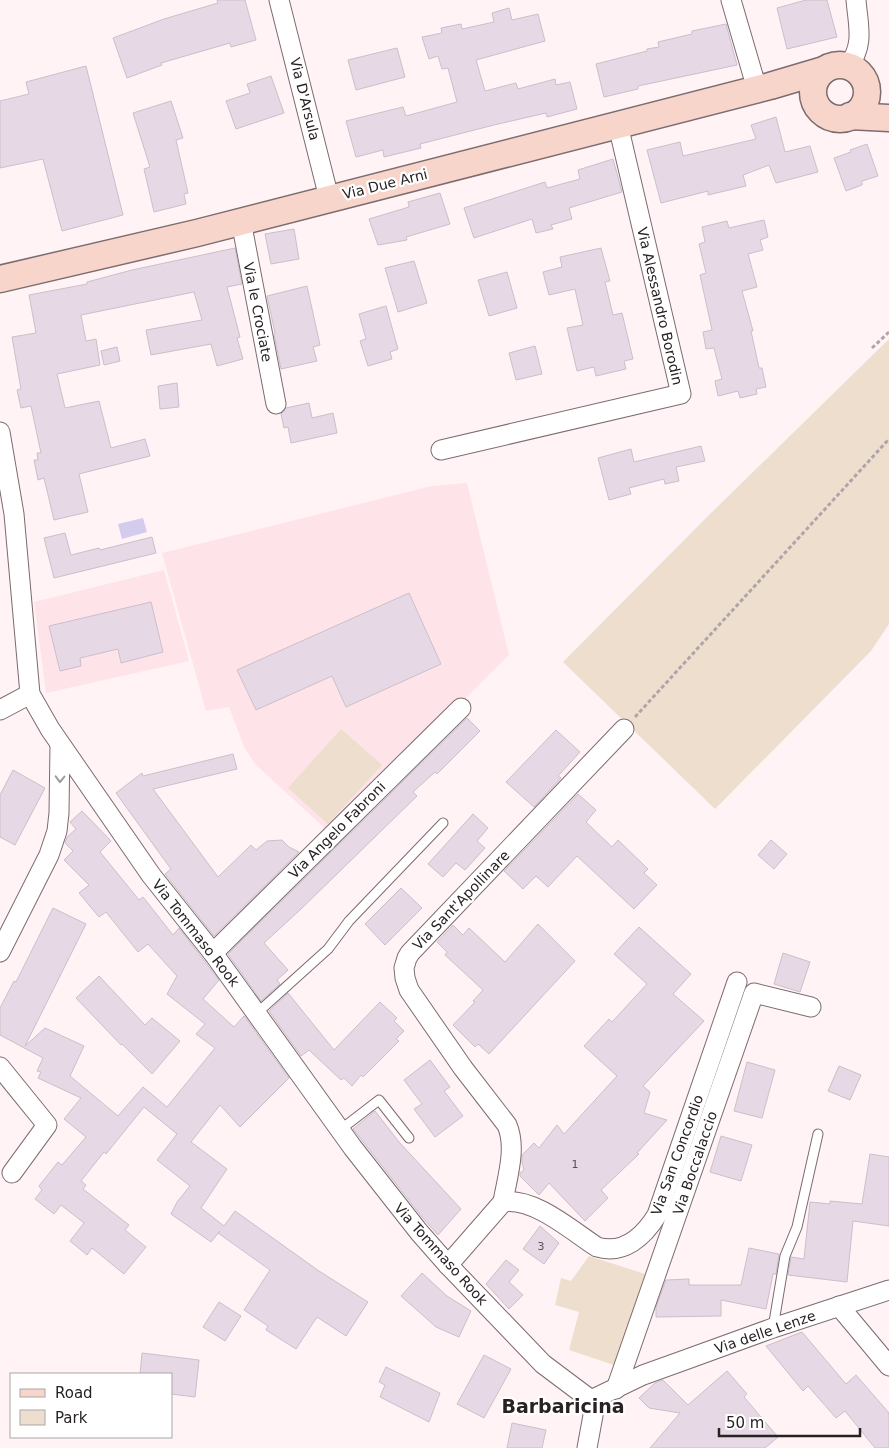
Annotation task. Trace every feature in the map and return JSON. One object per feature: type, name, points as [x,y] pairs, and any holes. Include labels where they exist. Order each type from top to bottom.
[{"type":"street","name":"Via D'Arsula","points":[[279,0],[329,198]]},
{"type":"street","points":[[731,0],[764,88]]},
{"type":"street","points":[[856,0],[859,44],[856,53],[836,68],[819,74],[814,85],[813,97],[818,108],[827,115],[839,118],[850,116],[889,118]]},
{"type":"street","name":"Via Due Arni","points":[[0,279],[241,221],[836,68]]},
{"type":"street","points":[[836,68],[855,70],[878,91],[866,99],[857,112],[850,116]]},
{"type":"street","name":"Via Due Arni","points":[[764,88],[798,90],[813,97]]},
{"type":"street","name":"Via Alessandro Borodin","points":[[441,450],[680,394],[618,125]]},
{"type":"street","name":"Via le Crociate","points":[[241,221],[276,404]]},
{"type":"street","name":"Via Tommaso Rook","points":[[0,432],[14,514],[30,694],[60,745],[151,875],[213,953],[340,1130],[408,1219],[448,1265],[544,1364],[591,1400]]},
{"type":"street","points":[[0,710],[30,694]]},
{"type":"street","name":"Via Angelo Fabroni","points":[[213,953],[462,708]]},
{"type":"street","name":"Via Sant'Apollinare","points":[[504,1202],[511,1146],[507,1125],[463,1068],[412,996],[406,982],[405,963],[410,953],[624,729]]},
{"type":"street","points":[[0,952],[49,855],[57,831],[60,745]]},
{"type":"street","points":[[59,813],[74,793],[88,783]]},
{"type":"street","name":"Via San Concordio","points":[[504,1202],[521,1202],[536,1207],[597,1247],[605,1249],[621,1248],[639,1238],[657,1215],[737,982]]},
{"type":"street","name":"Via Boccalaccio","points":[[616,1389],[754,993],[811,1007]]},
{"type":"street","points":[[0,1067],[47,1125],[12,1173]]},
{"type":"street","points":[[448,1265],[504,1202]]},
{"type":"street","name":"Via delle Lenze","points":[[591,1400],[642,1376],[773,1328],[889,1290]]},
{"type":"street","points":[[839,1306],[889,1366]]},
{"type":"street","points":[[588,1441],[594,1410],[591,1400]]},
{"type":"lane","points":[[257,1012],[328,949],[349,921],[443,823]]},
{"type":"lane","points":[[340,1130],[379,1100],[410,1138]]},
{"type":"lane","points":[[773,1328],[785,1256],[797,1227],[818,1134]]},
{"type":"path","points":[[872,348],[889,332]]},
{"type":"path","points":[[624,729],[889,439]]},
{"type":"shaded area","points":[[467,483],[509,655],[330,833],[255,764],[244,747],[229,707],[206,711],[162,553],[432,486]]},
{"type":"shaded area","points":[[143,518],[147,532],[122,539],[118,524]]},
{"type":"shaded area","points":[[164,570],[189,661],[46,693],[34,602]]},
{"type":"green space","points":[[889,339],[889,624],[871,651],[715,809],[563,662],[709,515]]},
{"type":"green space","points":[[341,729],[382,765],[328,824],[288,788]]},
{"type":"green space","points":[[589,1256],[645,1274],[614,1365],[569,1350],[579,1312],[555,1305],[561,1278],[571,1281]]},
{"type":"building","points":[[217,0],[245,0],[256,40],[231,47],[230,43],[161,63],[162,65],[127,78],[113,38],[164,19],[218,3]]},
{"type":"building","points":[[806,0],[827,0],[837,37],[787,49],[777,8]]},
{"type":"building","points":[[509,8],[512,20],[538,14],[545,41],[476,60],[485,91],[516,83],[518,89],[555,79],[556,85],[570,82],[577,109],[547,117],[546,113],[494,125],[420,144],[421,148],[384,157],[383,150],[356,157],[346,121],[403,107],[406,116],[457,102],[448,68],[442,69],[438,56],[429,59],[422,37],[442,33],[441,28],[461,24],[462,29],[494,22],[492,13]]},
{"type":"building","points":[[726,24],[737,65],[638,86],[638,89],[604,97],[596,64],[659,47],[658,42],[692,34],[692,31]]},
{"type":"building","points":[[397,48],[405,77],[356,90],[348,60]]},
{"type":"building","points":[[86,66],[123,215],[62,231],[43,159],[0,168],[0,101],[29,94],[26,82]]},
{"type":"building","points":[[271,76],[284,113],[236,129],[226,101],[250,93],[247,84]]},
{"type":"building","points":[[171,101],[183,138],[176,140],[188,193],[184,194],[186,204],[154,212],[144,169],[150,167],[133,113]]},
{"type":"building","points":[[776,117],[785,152],[810,146],[818,172],[776,183],[769,165],[743,175],[746,186],[708,195],[708,191],[661,203],[647,150],[680,142],[683,156],[756,139],[751,125]]},
{"type":"building","points":[[867,144],[878,176],[862,181],[862,185],[846,191],[834,158]]},
{"type":"building","points":[[613,159],[622,192],[569,208],[572,219],[551,225],[553,229],[536,233],[532,219],[474,238],[464,208],[545,182],[547,188],[580,179],[578,170]]},
{"type":"building","points":[[440,193],[450,224],[406,237],[407,240],[378,245],[369,219],[409,207],[408,202]]},
{"type":"building","points":[[764,220],[768,237],[760,240],[763,250],[748,254],[757,287],[742,291],[753,331],[751,331],[759,368],[762,368],[766,387],[756,389],[757,394],[740,398],[738,391],[718,396],[715,381],[722,379],[714,348],[706,349],[703,332],[712,330],[700,275],[706,273],[699,244],[705,242],[702,227],[727,221],[729,228]]},
{"type":"building","points":[[294,229],[299,259],[271,264],[265,234]]},
{"type":"building","points":[[235,248],[242,284],[227,287],[240,337],[237,338],[243,359],[217,366],[211,344],[151,355],[146,330],[202,320],[194,292],[81,315],[86,341],[96,339],[100,365],[57,374],[65,408],[99,401],[111,448],[145,439],[150,456],[79,474],[88,512],[54,520],[44,478],[38,480],[34,460],[38,460],[37,453],[41,453],[31,406],[21,408],[17,390],[21,389],[12,337],[36,333],[29,295],[87,284],[87,282],[132,270]]},
{"type":"building","points":[[601,248],[610,281],[605,282],[613,315],[622,313],[633,359],[624,361],[626,369],[596,376],[594,367],[577,371],[567,328],[583,325],[575,289],[549,295],[543,272],[562,267],[560,257]]},
{"type":"building","points":[[414,261],[427,303],[398,312],[385,268]]},
{"type":"building","points":[[507,272],[517,308],[489,316],[478,280]]},
{"type":"building","points":[[307,286],[320,345],[313,347],[317,361],[281,369],[267,296]]},
{"type":"building","points":[[386,306],[398,349],[390,352],[392,359],[368,366],[360,341],[366,339],[359,314]]},
{"type":"building","points":[[535,346],[542,374],[516,380],[509,353]]},
{"type":"building","points":[[117,347],[120,361],[104,365],[101,351]]},
{"type":"building","points":[[177,383],[179,407],[160,409],[158,386]]},
{"type":"building","points":[[309,403],[312,418],[333,413],[337,433],[291,443],[288,427],[284,428],[281,414],[286,408]]},
{"type":"building","points":[[701,446],[705,461],[676,467],[679,481],[665,484],[664,479],[629,488],[631,494],[609,500],[598,458],[631,449],[634,462]]},
{"type":"building","points":[[65,533],[71,555],[152,537],[156,553],[54,578],[44,538]]},
{"type":"building","points":[[409,593],[441,664],[346,707],[332,676],[256,710],[237,670]]},
{"type":"building","points":[[151,602],[163,652],[121,663],[118,649],[80,658],[81,666],[60,671],[49,626]]},
{"type":"building","points":[[467,718],[480,731],[437,774],[435,772],[413,792],[417,796],[264,943],[288,970],[277,980],[280,984],[261,1001],[228,954]]},
{"type":"building","points":[[556,730],[580,752],[558,776],[561,778],[534,807],[506,782]]},
{"type":"building","points":[[233,754],[237,769],[153,789],[218,877],[251,845],[256,850],[267,841],[282,840],[289,847],[299,852],[214,936],[165,874],[171,869],[116,793],[142,773],[143,776]]},
{"type":"building","points":[[13,770],[45,788],[15,845],[0,837],[0,795]]},
{"type":"building","points":[[578,794],[596,810],[586,822],[612,847],[618,840],[648,869],[644,873],[657,885],[634,909],[577,856],[548,887],[536,876],[523,889],[504,871]]},
{"type":"building","points":[[82,811],[111,841],[100,852],[139,900],[143,897],[173,935],[179,928],[219,980],[203,999],[234,1027],[244,1016],[289,1078],[240,1127],[220,1105],[191,1142],[227,1169],[201,1208],[224,1226],[235,1211],[319,1271],[368,1302],[346,1336],[317,1317],[296,1349],[266,1330],[268,1326],[244,1310],[270,1270],[218,1233],[211,1242],[171,1214],[177,1202],[190,1186],[157,1160],[177,1134],[144,1107],[106,1154],[104,1152],[81,1181],[86,1185],[83,1189],[129,1225],[125,1230],[146,1247],[124,1274],[92,1248],[87,1255],[70,1241],[84,1223],[61,1205],[54,1214],[35,1199],[42,1190],[39,1186],[58,1162],[62,1165],[86,1137],[64,1119],[81,1098],[38,1078],[41,1072],[37,1071],[43,1058],[0,1035],[0,1008],[14,981],[16,982],[53,908],[86,924],[25,1046],[45,1028],[84,1046],[70,1076],[118,1116],[143,1087],[167,1107],[215,1048],[196,1034],[205,1024],[167,994],[177,976],[148,944],[138,952],[106,912],[99,917],[79,893],[89,885],[64,860],[73,851],[65,843],[67,837],[76,829],[70,822]]},
{"type":"building","points":[[473,814],[488,828],[477,841],[485,848],[465,870],[456,863],[443,877],[428,864]]},
{"type":"building","points":[[771,840],[787,854],[774,869],[758,855]]},
{"type":"building","points":[[401,888],[422,908],[385,945],[365,924]]},
{"type":"building","points":[[538,924],[575,961],[489,1054],[478,1044],[475,1047],[453,1025],[475,1002],[473,1001],[483,990],[445,955],[447,952],[437,942],[453,925],[463,935],[469,928],[505,962]]},
{"type":"building","points":[[639,927],[691,974],[673,994],[704,1021],[643,1086],[650,1092],[644,1113],[667,1120],[637,1153],[639,1154],[601,1190],[608,1198],[585,1221],[549,1183],[539,1195],[520,1176],[520,1173],[524,1170],[522,1155],[534,1143],[539,1148],[557,1125],[564,1134],[617,1076],[584,1046],[609,1019],[612,1022],[647,984],[614,954]]},
{"type":"building","points":[[783,953],[810,962],[800,992],[774,984]]},
{"type":"building","points":[[99,976],[145,1025],[152,1018],[180,1041],[152,1074],[76,998]]},
{"type":"building","points":[[288,993],[334,1050],[380,1002],[397,1018],[394,1021],[404,1031],[396,1039],[399,1041],[363,1077],[361,1075],[352,1086],[344,1078],[341,1080],[309,1050],[301,1056],[269,1011]]},
{"type":"building","points":[[430,1060],[450,1087],[444,1091],[463,1116],[435,1137],[414,1109],[422,1104],[404,1080]]},
{"type":"building","points":[[747,1062],[775,1070],[762,1118],[734,1111]]},
{"type":"building","points":[[839,1066],[861,1075],[850,1100],[828,1091]]},
{"type":"building","points":[[375,1111],[399,1142],[461,1209],[438,1235],[353,1129]]},
{"type":"building","points":[[721,1136],[752,1145],[741,1181],[710,1172]]},
{"type":"building","points":[[870,1154],[889,1157],[889,1226],[853,1221],[847,1282],[788,1275],[791,1257],[804,1259],[810,1202],[830,1204],[830,1201],[862,1204]]},
{"type":"building","points":[[540,1226],[559,1243],[544,1264],[523,1249]]},
{"type":"building","points":[[749,1248],[779,1254],[776,1274],[773,1274],[766,1309],[721,1300],[721,1316],[656,1317],[656,1307],[666,1280],[689,1279],[689,1285],[741,1285]]},
{"type":"building","points":[[506,1260],[519,1270],[509,1282],[523,1295],[509,1309],[486,1284]]},
{"type":"building","points":[[422,1273],[447,1296],[471,1311],[459,1337],[436,1327],[401,1296]]},
{"type":"building","points":[[219,1302],[241,1316],[225,1341],[203,1327]]},
{"type":"building","points":[[802,1332],[846,1384],[856,1375],[889,1413],[889,1448],[875,1448],[845,1411],[836,1418],[808,1386],[803,1391],[766,1346]]},
{"type":"building","points":[[142,1353],[199,1360],[195,1397],[172,1394],[172,1373],[140,1373]]},
{"type":"building","points":[[484,1355],[511,1369],[484,1418],[457,1404]]},
{"type":"building","points":[[386,1367],[440,1393],[429,1422],[380,1397],[385,1385],[379,1382]]},
{"type":"building","points":[[727,1371],[747,1394],[744,1397],[778,1437],[765,1448],[650,1448],[680,1413],[649,1408],[639,1398],[655,1383],[663,1380],[688,1405]]},
{"type":"building","points":[[512,1423],[546,1430],[542,1448],[507,1448]]},
{"type":"district","name":"Barbaricina","points":[[563,1406]]}]
